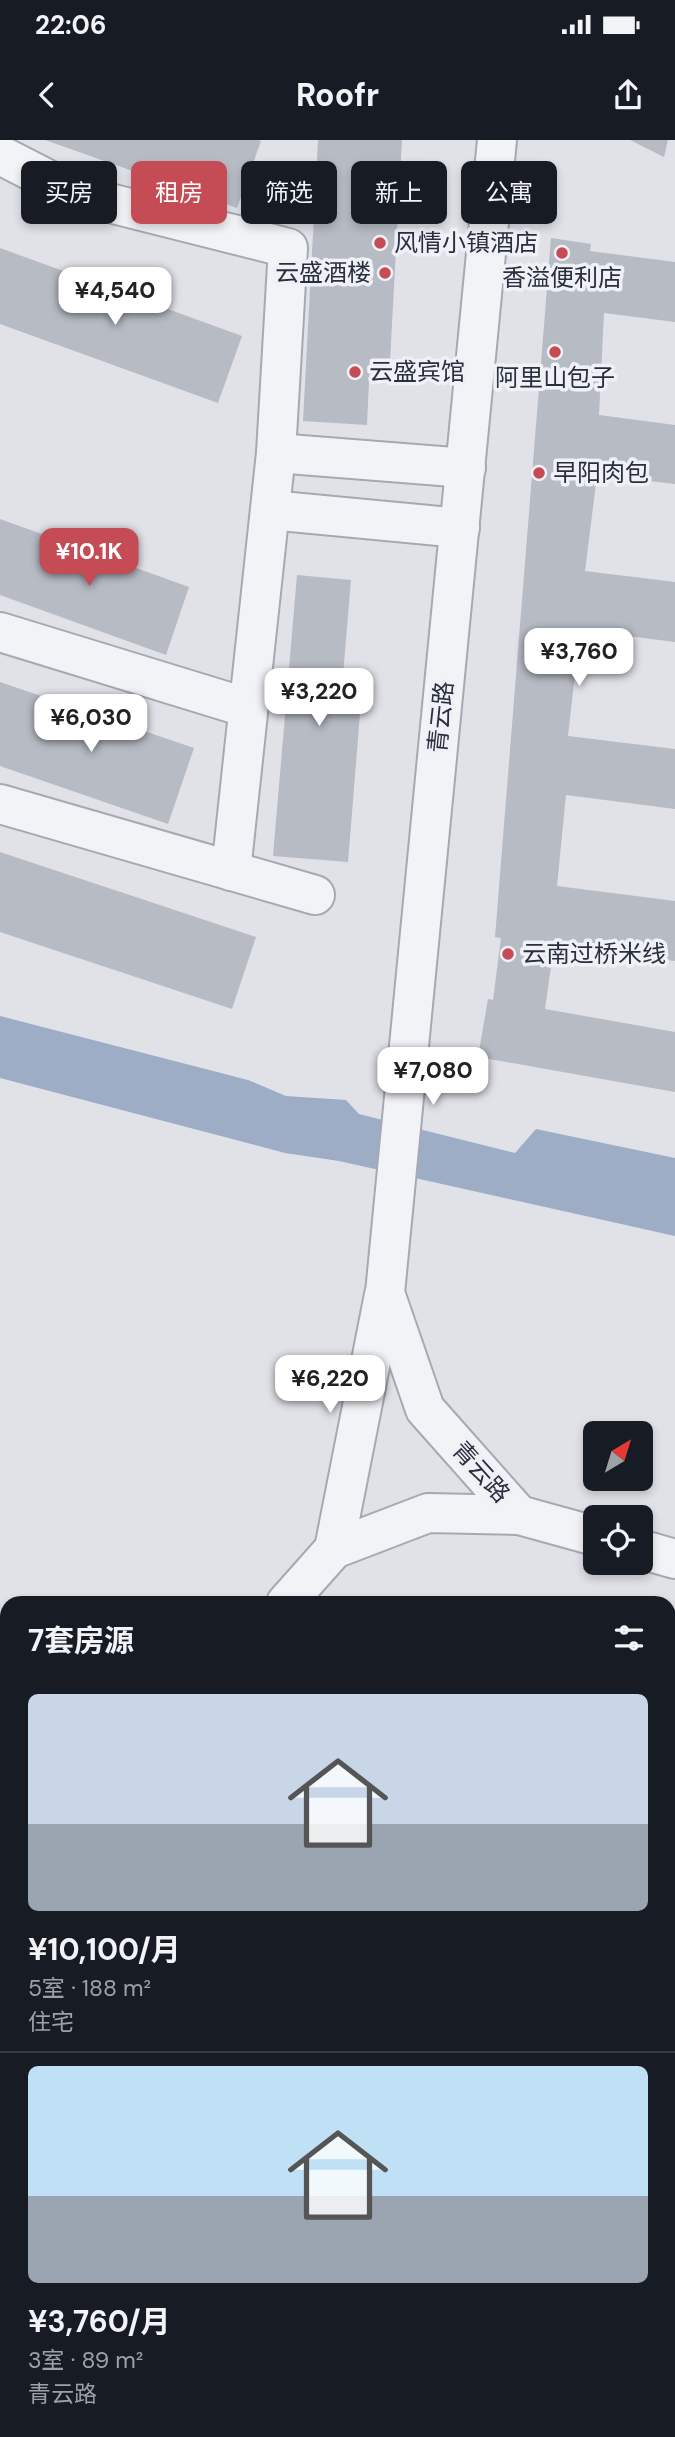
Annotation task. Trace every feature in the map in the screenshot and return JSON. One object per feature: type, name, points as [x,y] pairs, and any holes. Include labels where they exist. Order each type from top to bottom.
[{"type":"street","name":"青云路","points":[[334,1549],[385,1293],[497,140]]},
{"type":"street","points":[[0,155],[78,195],[288,248],[276,453],[231,871]]},
{"type":"street","points":[[276,453],[466,468]]},
{"type":"street","points":[[270,510],[460,528]]},
{"type":"street","points":[[0,632],[248,708]]},
{"type":"street","points":[[0,804],[315,895]]},
{"type":"street","name":"青云路","points":[[385,1293],[425,1409],[519,1515]]},
{"type":"street","name":"青云路","points":[[292,1596],[334,1549],[428,1513],[519,1515]]},
{"type":"street","points":[[519,1515],[583,1533]]},
{"type":"street","points":[[653,1553],[675,1559]]},
{"type":"water","points":[[0,1016],[248,1080],[286,1096],[346,1100],[359,1114],[515,1153],[536,1129],[675,1158],[675,1236],[339,1161],[285,1153],[0,1078]]},
{"type":"building","points":[[45,140],[261,141],[254,161],[241,161],[241,197],[237,208],[227,204],[227,161],[131,161],[131,170],[117,166],[117,161],[104,161]]},
{"type":"building","points":[[318,140],[402,140],[401,161],[351,161],[351,224],[397,224],[390,361],[370,359],[367,425],[303,421],[314,224],[337,224],[337,161],[317,161]]},
{"type":"building","points":[[630,140],[668,140],[664,157]]},
{"type":"building","points":[[551,238],[591,244],[590,251],[675,262],[675,322],[604,313],[599,415],[675,425],[675,484],[597,475],[585,571],[675,582],[675,642],[580,630],[568,736],[675,749],[675,809],[566,795],[557,886],[675,901],[675,961],[554,946],[545,1009],[675,1032],[675,1092],[478,1057],[488,999],[493,1000],[501,938],[495,937]]},
{"type":"building","points":[[0,248],[242,336],[218,403],[0,324]]},
{"type":"building","points":[[0,519],[189,587],[166,655],[0,595]]},
{"type":"building","points":[[297,575],[351,580],[343,675],[363,677],[348,862],[273,856]]},
{"type":"building","points":[[0,682],[194,748],[168,824],[0,766]]},
{"type":"building","points":[[0,852],[256,937],[232,1009],[0,932]]},
{"type":"place","name":"风情小镇酒店","points":[[380,243]]},
{"type":"place","name":"香溢便利店","points":[[562,253]]},
{"type":"place","name":"云盛酒楼","points":[[385,273]]},
{"type":"place","name":"阿里山包子","points":[[555,352]]},
{"type":"place","name":"云盛宾馆","points":[[355,372]]},
{"type":"place","name":"早阳肉包","points":[[539,473]]},
{"type":"place","name":"云南过桥米线","points":[[508,954]]}]
